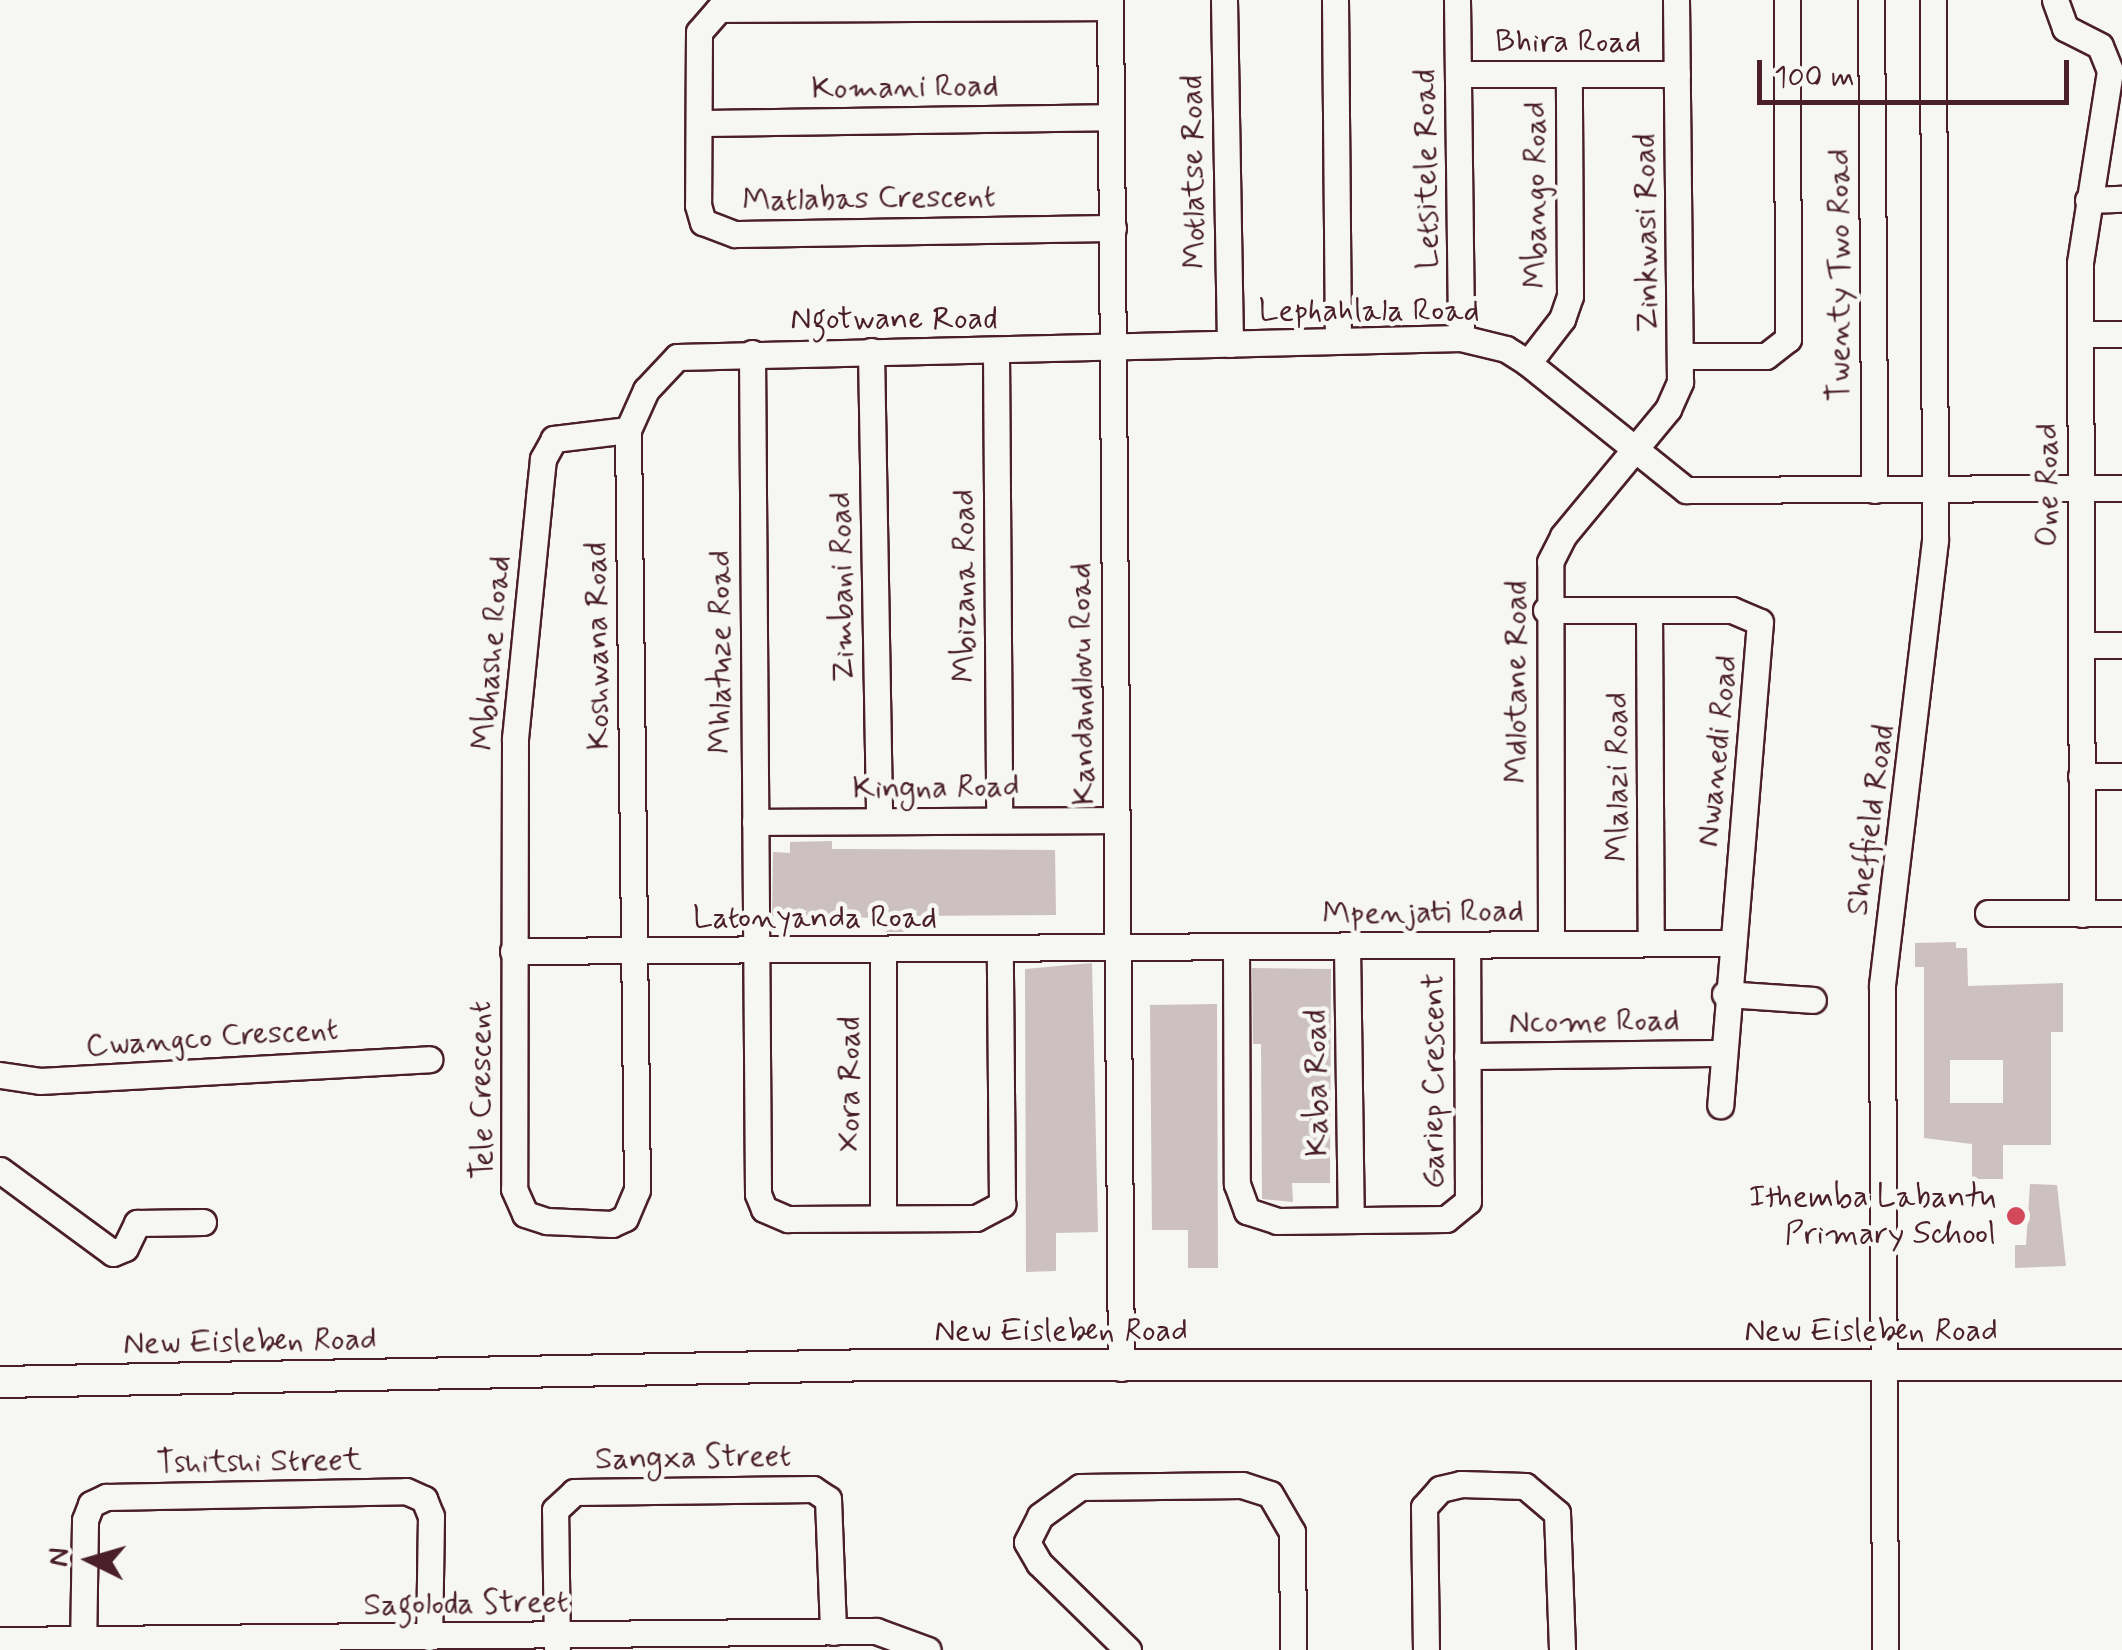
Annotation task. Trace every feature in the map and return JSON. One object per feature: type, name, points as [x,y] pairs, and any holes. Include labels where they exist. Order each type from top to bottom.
[{"type":"main road","name":"New Eisleben Road","points":[[0,1382],[880,1365],[2122,1365]]},
{"type":"street","name":"Motlatse Road","points":[[1224,0],[1230,344]]},
{"type":"street","points":[[1334,0],[1338,340]]},
{"type":"street","name":"Letsitele Road","points":[[1457,0],[1461,338]]},
{"type":"street","name":"Zinkwasi Road","points":[[1635,450],[1676,396],[1682,356],[1676,0]]},
{"type":"street","points":[[1682,356],[1766,356],[1788,339],[1787,0]]},
{"type":"street","name":"Twenty Two Road","points":[[1870,0],[1874,490]]},
{"type":"street","name":"Sheffield Road","points":[[1884,1650],[1882,985],[1923,682],[1934,490],[1933,0]]},
{"type":"street","points":[[2055,0],[2065,28],[2100,46],[2116,72]]},
{"type":"street","name":"Kandandlovu Road","points":[[1110,4],[1121,1368]]},
{"type":"street","name":"Matlabas Crescent","points":[[1110,4],[718,9],[699,32],[699,214],[724,233],[1112,228]]},
{"type":"street","name":"One Road","points":[[2082,914],[2080,334],[2088,200],[2116,72]]},
{"type":"street","name":"Bhira Road","points":[[1458,74],[1677,74]]},
{"type":"street","name":"Mbango Road","points":[[1528,363],[1562,319],[1570,296],[1569,75]]},
{"type":"street","name":"Komani Road","points":[[700,123],[1111,118]]},
{"type":"street","points":[[2088,200],[2122,199]]},
{"type":"street","points":[[2080,334],[2122,334]]},
{"type":"street","name":"Lephahlala Road","points":[[1112,348],[1461,338],[1506,350],[1528,363],[1675,484],[1696,492],[2122,488]]},
{"type":"street","name":"Ngotwane Road","points":[[677,357],[1112,348]]},
{"type":"street","name":"Zimbani Road","points":[[871,351],[879,821]]},
{"type":"street","name":"Mbizana Road","points":[[996,352],[999,819]]},
{"type":"street","name":"Mhlatuze Road","points":[[752,353],[759,1201],[780,1218],[883,1216]]},
{"type":"street","name":"Koshwana Road","points":[[634,950],[628,430],[646,390],[677,357]]},
{"type":"street","name":"Mbhashe Road","points":[[513,951],[515,738],[544,459],[562,436],[628,430]]},
{"type":"street","name":"Mdlotane Road","points":[[1551,944],[1546,610],[1554,549],[1635,450]]},
{"type":"street","name":"Nwanedi Road","points":[[1546,610],[1744,613],[1760,622],[1763,632],[1729,943],[1720,1105]]},
{"type":"street","name":"Mlalazi Road","points":[[1649,610],[1651,943]]},
{"type":"street","points":[[2081,645],[2122,645]]},
{"type":"street","points":[[2081,776],[2122,776]]},
{"type":"street","name":"Kingna Road","points":[[754,822],[1117,820]]},
{"type":"street","points":[[1988,913],[2122,914]]},
{"type":"street","name":"Mpenjati Road","points":[[1118,950],[1729,943]]},
{"type":"street","name":"Gariep Crescent","points":[[1236,948],[1240,1198],[1260,1217],[1446,1218],[1463,1210],[1467,945]]},
{"type":"street","name":"Kaba Road","points":[[1347,946],[1351,1218]]},
{"type":"street","name":"Tele Crescent","points":[[513,951],[519,1207],[532,1218],[612,1224],[625,1218],[637,1190],[634,950]]},
{"type":"street","points":[[883,1216],[976,1218],[1005,1198],[1000,950]]},
{"type":"street","name":"Latonyanda Road","points":[[513,951],[1118,950]]},
{"type":"street","name":"Xora Road","points":[[883,951],[883,1216]]},
{"type":"street","points":[[1725,994],[1813,1000]]},
{"type":"street","name":"Ncome Road","points":[[1467,1056],[1720,1053]]},
{"type":"street","name":"Cwangco Crescent","points":[[0,1076],[40,1081],[429,1058]]},
{"type":"street","points":[[0,1170],[113,1253],[125,1248],[137,1224],[203,1222]]},
{"type":"street","points":[[1426,1650],[1424,1507],[1440,1488],[1461,1484],[1525,1486],[1557,1513],[1562,1650]]},
{"type":"street","points":[[1128,1650],[1039,1563],[1027,1542],[1040,1516],[1080,1487],[1242,1485],[1270,1494],[1292,1532],[1293,1650]]},
{"type":"street","name":"Sangxa Street","points":[[557,1642],[555,1510],[574,1492],[813,1489],[828,1499],[833,1632]]},
{"type":"street","name":"Tshitshi Street","points":[[83,1644],[91,1504],[106,1497],[406,1491],[424,1499],[431,1516],[429,1638]]},
{"type":"street","name":"Sagoloda Street","points":[[0,1640],[83,1644],[429,1638],[691,1642],[833,1632],[894,1634],[928,1650]]},
{"type":"building","points":[[832,841],[832,849],[1055,850],[1056,915],[904,916],[904,932],[886,932],[886,918],[772,916],[773,852],[790,853],[790,842]]},
{"type":"building","points":[[1956,942],[1956,948],[1967,948],[1968,986],[2063,983],[2063,1032],[2051,1032],[2051,1145],[2003,1145],[2003,1179],[1972,1179],[1972,1144],[1924,1138],[1924,967],[1915,967],[1915,943]],"holes":[[[1950,1060],[2003,1060],[2003,1103],[1950,1103]]]},
{"type":"building","points":[[1092,963],[1098,1232],[1056,1233],[1056,1271],[1026,1272],[1025,969]]},
{"type":"building","points":[[1252,968],[1331,969],[1330,1183],[1292,1183],[1293,1202],[1262,1199],[1261,1044],[1253,1044]]},
{"type":"building","points":[[1217,1004],[1218,1268],[1188,1268],[1188,1230],[1152,1230],[1150,1005]]},
{"type":"building","points":[[2030,1184],[2057,1185],[2066,1266],[2015,1268],[2015,1245],[2026,1245]]},
{"type":"place","name":"Ithemba Labantu Primary School","points":[[2016,1216]]}]
